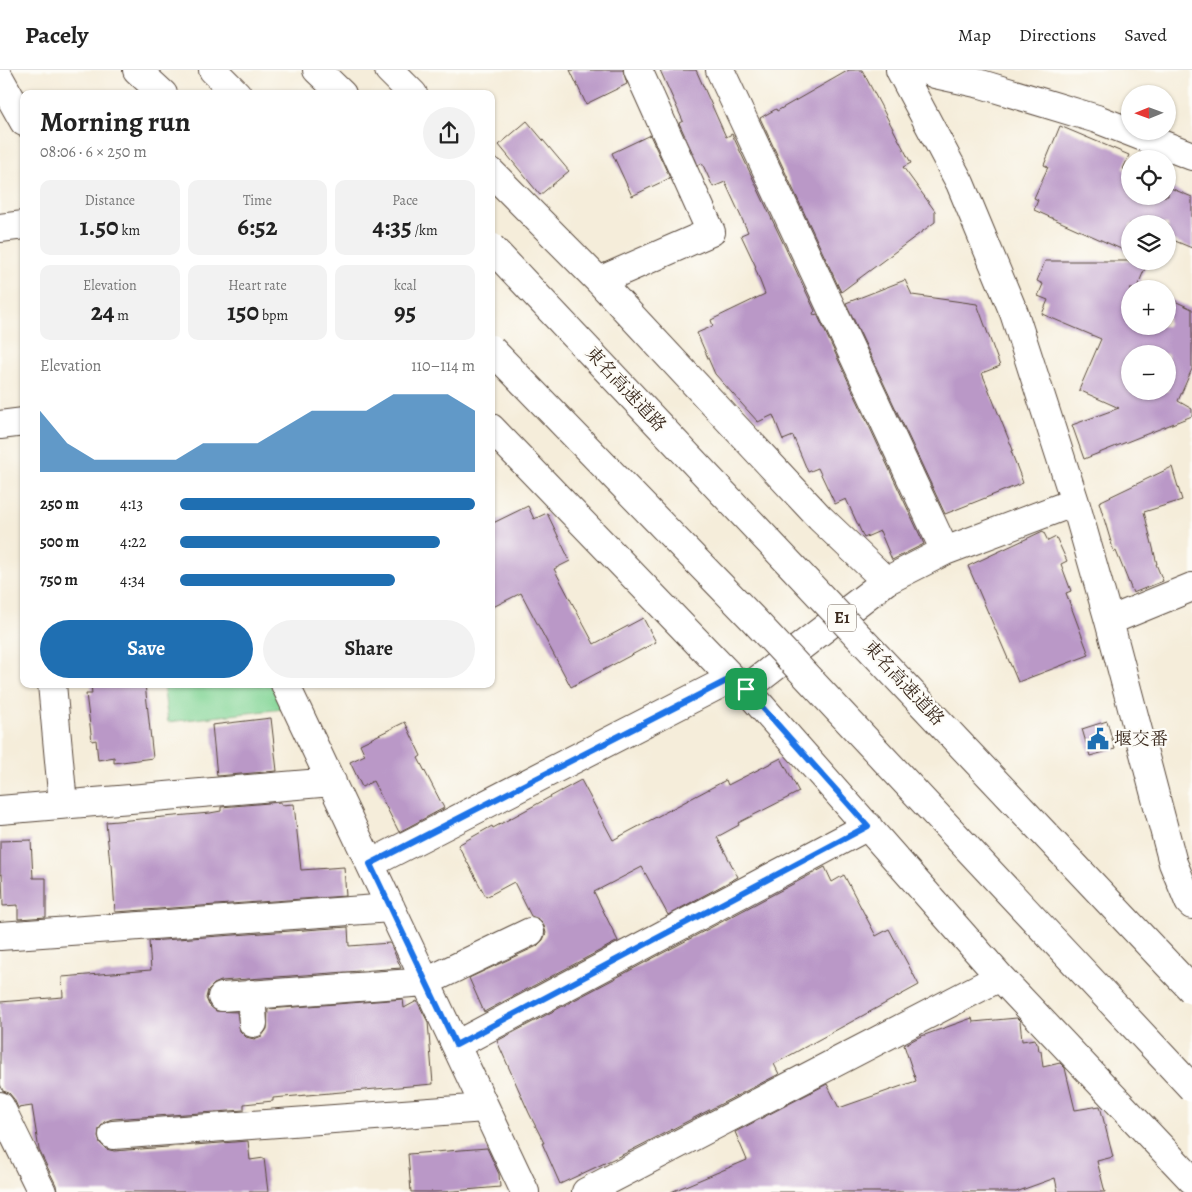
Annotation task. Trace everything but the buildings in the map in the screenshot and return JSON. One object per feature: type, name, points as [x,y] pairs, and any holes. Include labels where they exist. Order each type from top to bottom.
[{"type":"main road","points":[[137,70],[159,90]]},
{"type":"main road","points":[[213,70],[233,90]]},
{"type":"main road","points":[[317,70],[338,90]]},
{"type":"main road","points":[[389,70],[409,90]]},
{"type":"main road","points":[[599,281],[712,232],[638,70]]},
{"type":"main road","points":[[720,70],[945,551]]},
{"type":"main road","points":[[900,70],[960,183],[1014,313],[1075,502],[1109,621],[1173,863],[1192,906]]},
{"type":"main road","points":[[926,70],[935,74],[981,84],[1097,119],[1192,156]]},
{"type":"main road","points":[[0,79],[20,115]]},
{"type":"main road","points":[[495,176],[599,281],[820,518],[886,582]]},
{"type":"main road","points":[[0,228],[20,226]]},
{"type":"main road","name":"東名高速道路","points":[[495,251],[1192,990]]},
{"type":"main road","points":[[495,353],[759,626],[1192,1088]]},
{"type":"main road","points":[[0,425],[20,422]]},
{"type":"main road","points":[[495,432],[739,683],[868,826],[1000,977],[1192,1180],[1181,1192]]},
{"type":"main road","points":[[370,864],[739,683],[886,582],[945,551],[1075,502]]},
{"type":"main road","points":[[1109,621],[1192,587]]},
{"type":"main road","points":[[52,688],[63,804]]},
{"type":"main road","points":[[287,688],[525,1192]]},
{"type":"main road","points":[[0,810],[332,782]]},
{"type":"main road","points":[[456,1045],[868,826]]},
{"type":"main road","points":[[0,936],[391,908]]},
{"type":"main road","points":[[222,997],[426,982],[530,932]]},
{"type":"main road","points":[[586,1192],[1000,977]]},
{"type":"main road","points":[[252,994],[253,1023]]},
{"type":"main road","points":[[0,1106],[42,1192]]},
{"type":"main road","points":[[113,1135],[485,1108]]},
{"type":"green space","points":[[164,688],[273,688],[283,709],[168,722]]},
{"type":"place","name":"堰交番","points":[[1098,739]]},
{"type":"route","points":[[732,678],[746,689],[868,826],[456,1045],[370,864],[732,678]]}]
